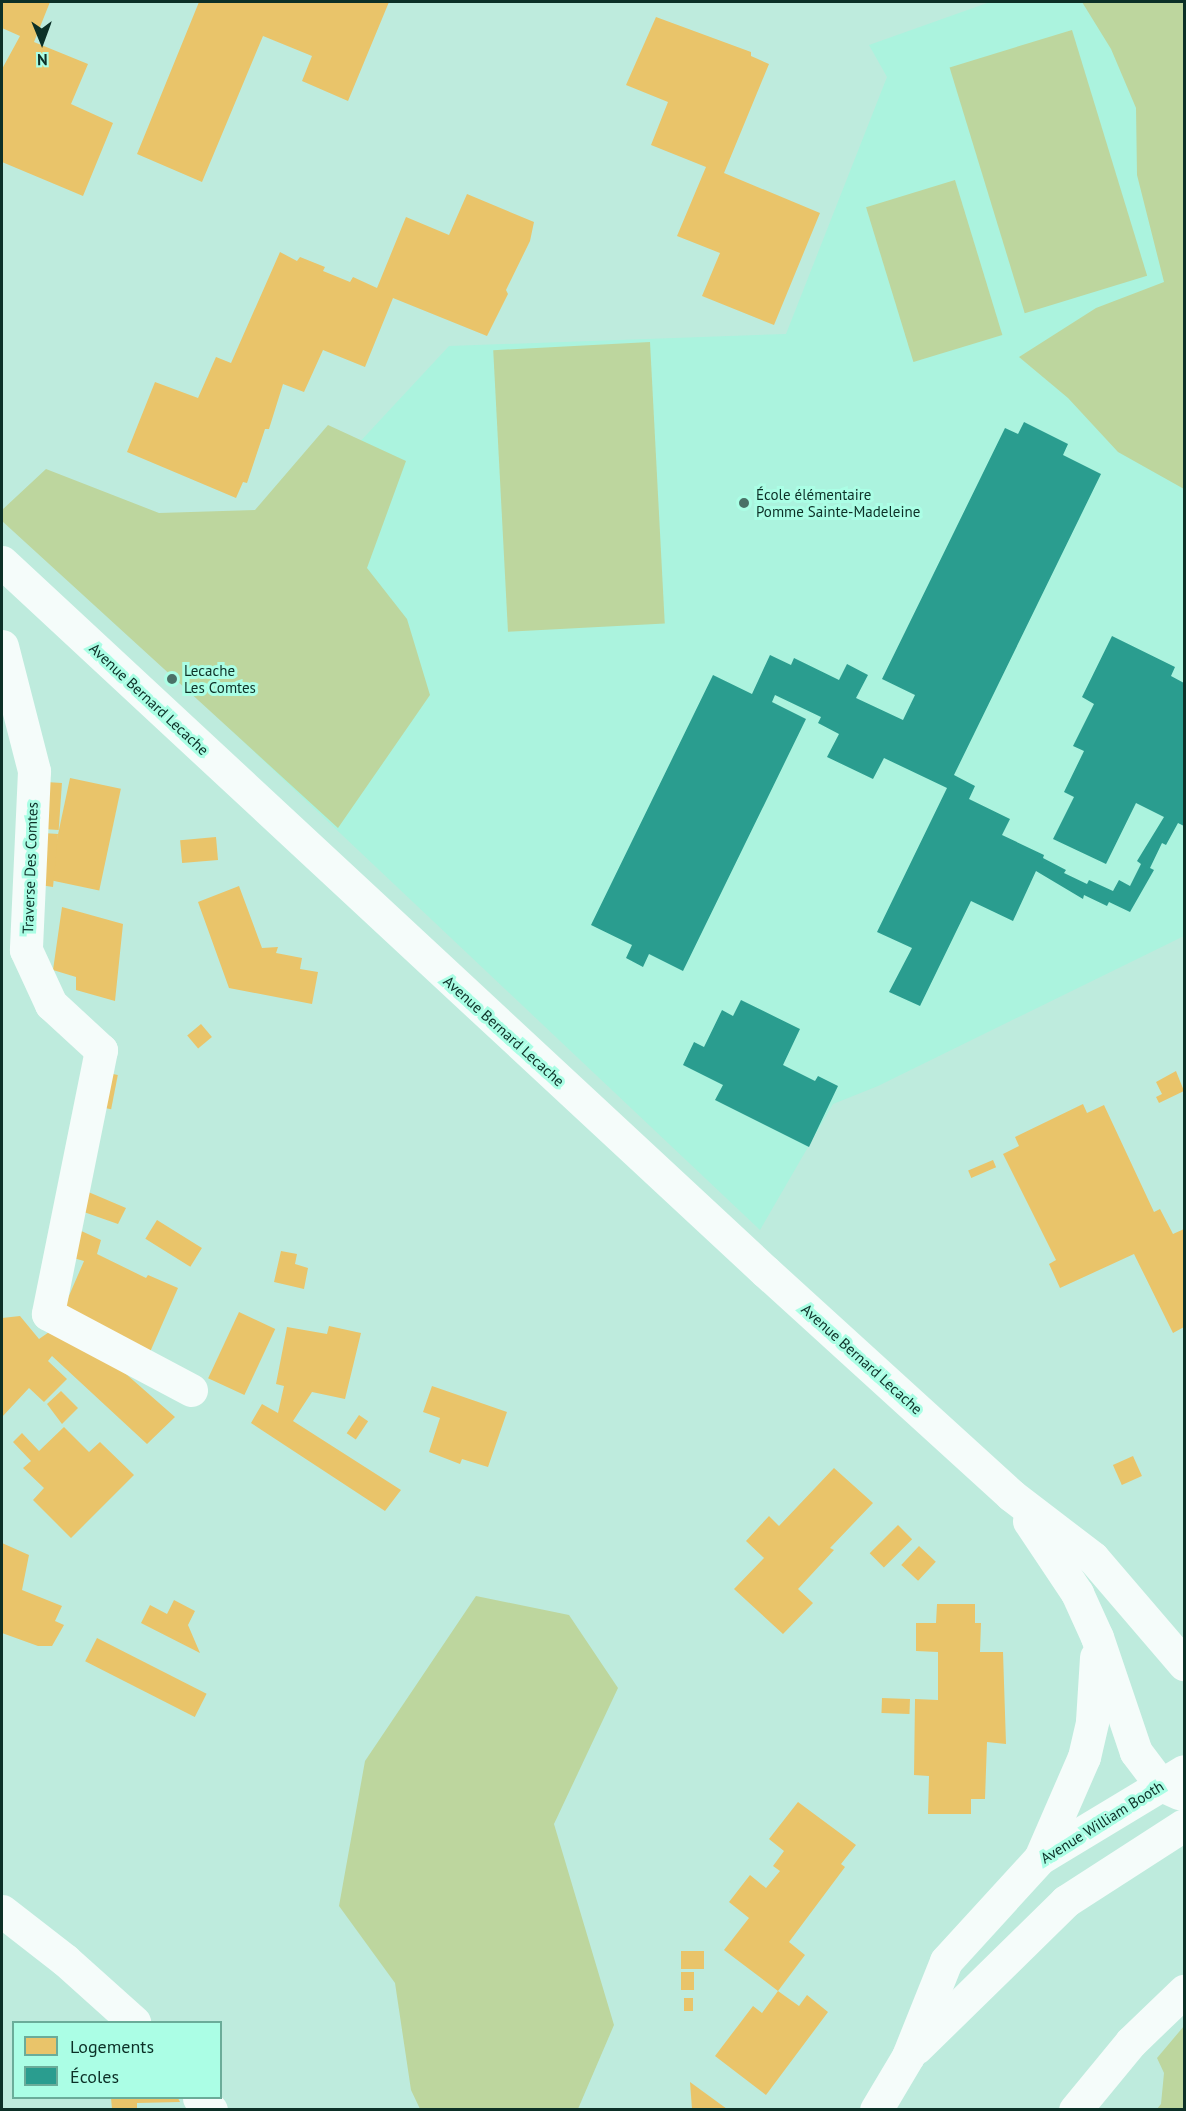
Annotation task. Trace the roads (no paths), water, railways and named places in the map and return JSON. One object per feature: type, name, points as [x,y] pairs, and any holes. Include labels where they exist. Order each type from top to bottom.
[{"type":"street","name":"Avenue Bernard Lecache","points":[[2,562],[430,963],[1011,1495],[1093,1558],[1185,1665]]},
{"type":"street","name":"Traverse Des Comtes","points":[[2,646],[34,771],[26,950],[51,1004],[101,1050],[48,1314],[191,1390]]},
{"type":"street","name":"Avenue Bernard Lecache","points":[[1011,1495],[1077,1593],[1097,1637],[1136,1752],[1177,1784]]},
{"type":"street","name":"Avenue Bernard Lecache","points":[[1040,1858],[1084,1757],[1092,1720],[1097,1637]]},
{"type":"street","name":"Avenue William Booth","points":[[879,2108],[908,2056],[946,1961],[1040,1858],[1177,1784]]},
{"type":"street","name":"Avenue William Booth","points":[[908,2056],[1066,1901],[1185,1825]]},
{"type":"street","points":[[2,1911],[65,1960],[133,2021]]},
{"type":"street","points":[[1075,2109],[1131,2042],[1185,1992]]},
{"type":"place","name":"École élémentaire Pomme Sainte-Madeleine","points":[[744,503]]},
{"type":"place","name":"Lecache Les Comtes","points":[[172,679]]}]
